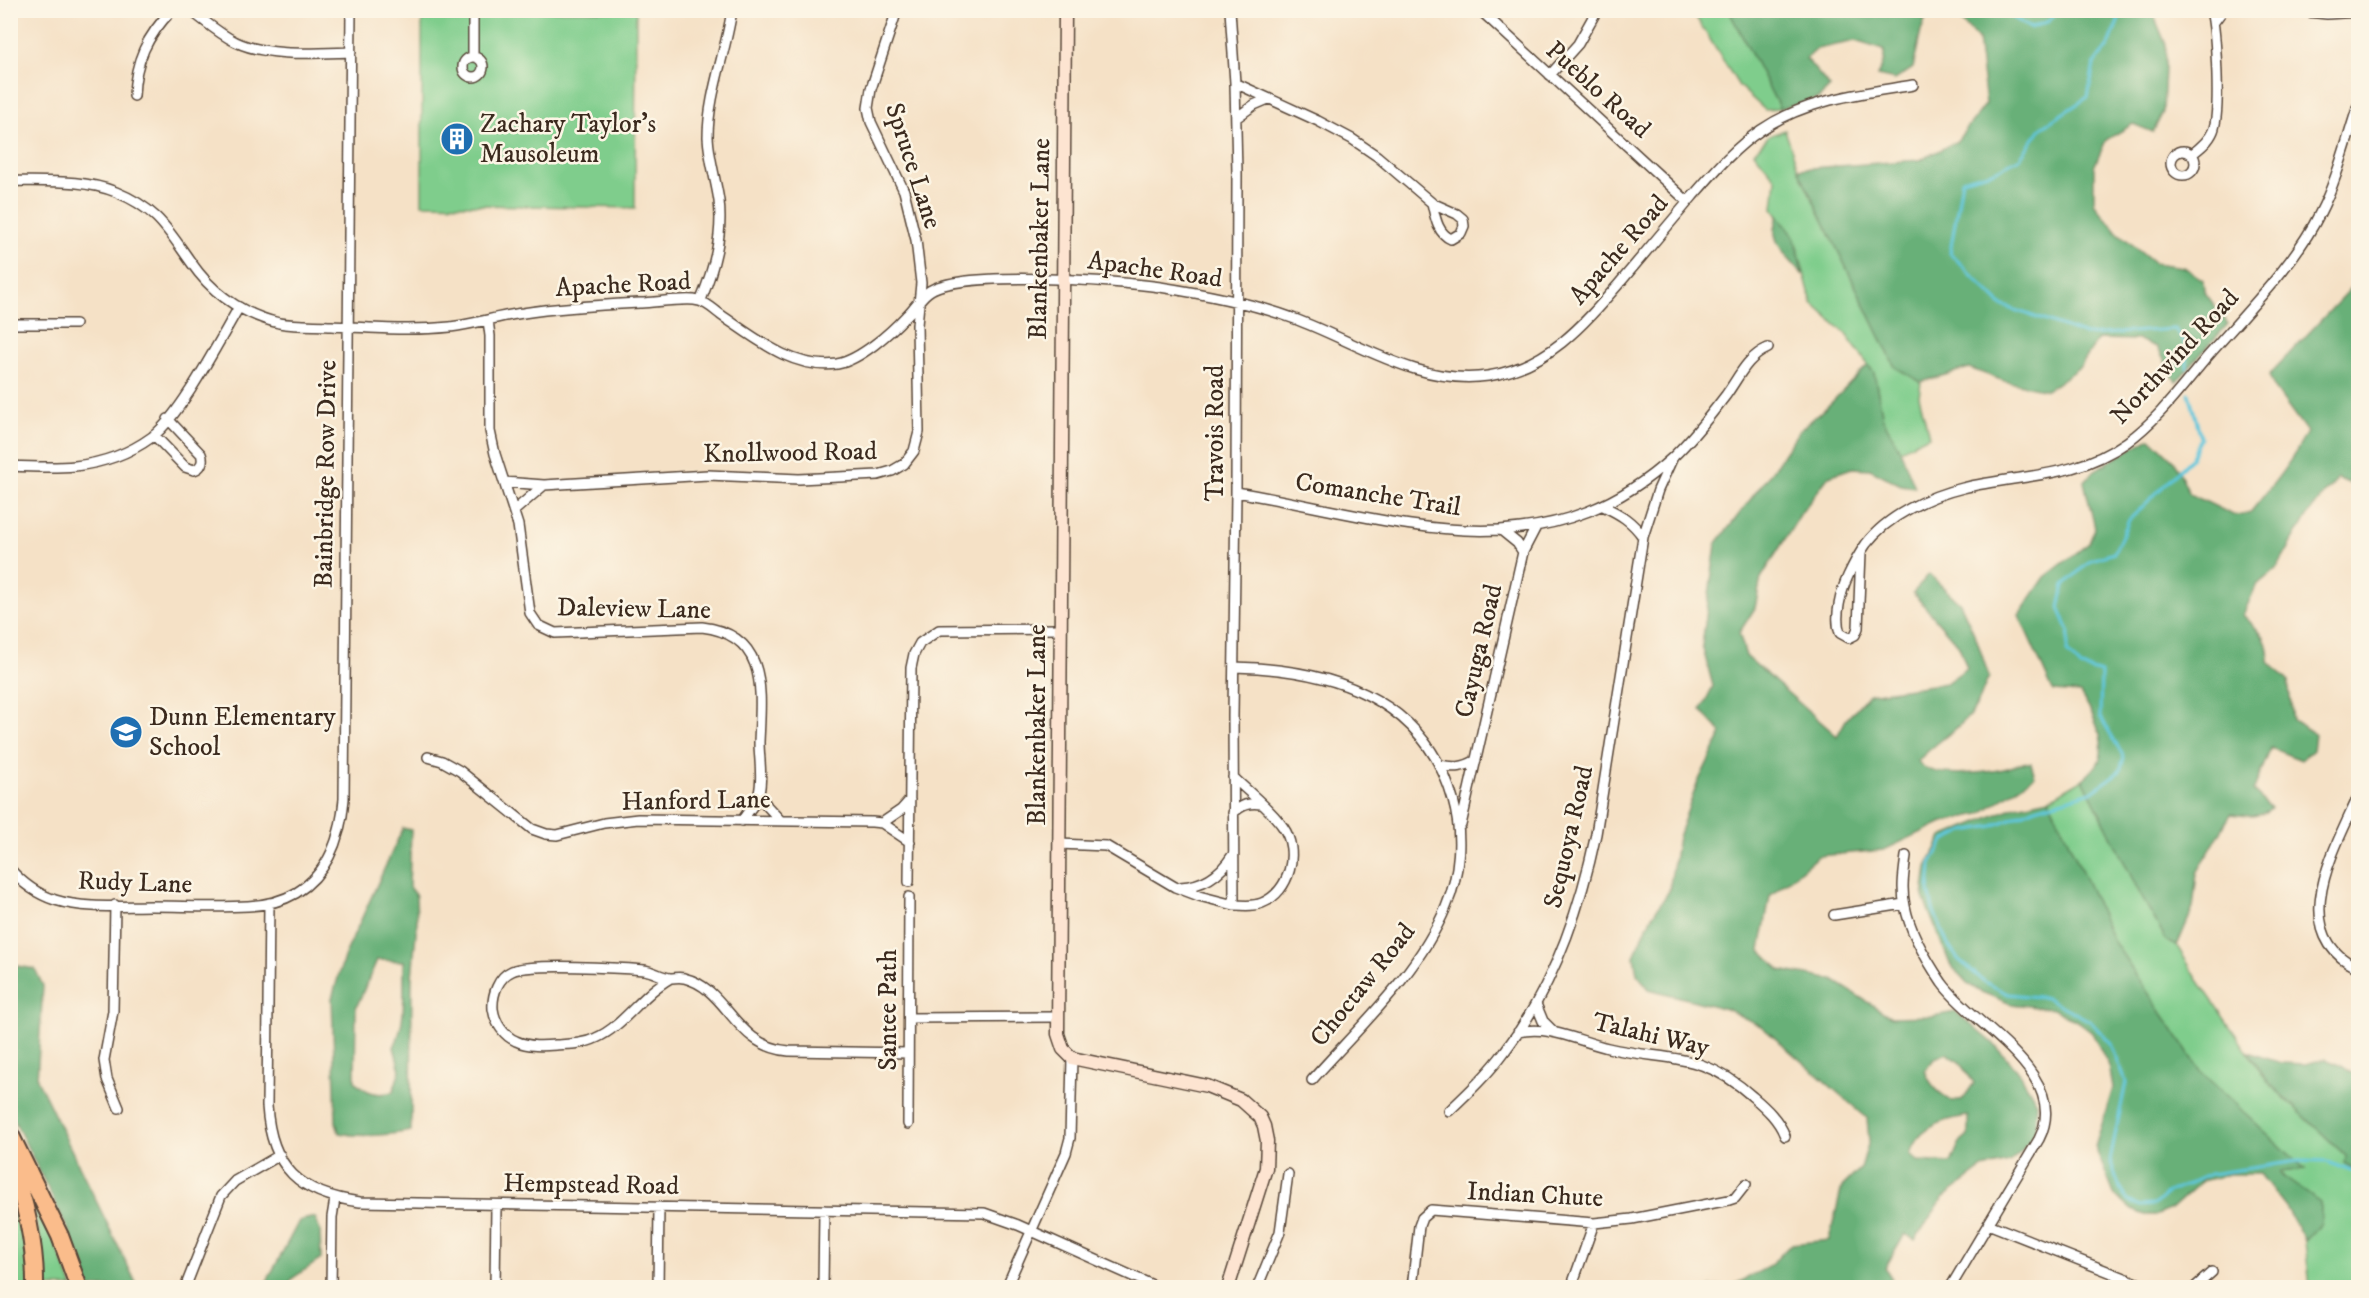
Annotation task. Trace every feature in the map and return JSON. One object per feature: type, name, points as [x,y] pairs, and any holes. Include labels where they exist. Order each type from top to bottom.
[{"type":"highway","points":[[10,1134],[60,1236],[79,1287]]},
{"type":"highway","points":[[10,1158],[28,1214],[33,1245],[35,1287]]},
{"type":"street","points":[[134,96],[136,69],[141,55],[152,35],[172,10]]},
{"type":"street","points":[[190,10],[222,34],[251,48],[270,51],[351,52]]},
{"type":"street","name":"Bainbridge Row Drive","points":[[269,903],[280,901],[294,894],[317,876],[333,851],[343,815],[351,10]]},
{"type":"street","points":[[473,10],[473,57]]},
{"type":"street","points":[[701,300],[715,261],[719,238],[719,200],[708,136],[732,10]]},
{"type":"street","name":"Spruce Lane","points":[[897,10],[871,89],[868,108],[871,122],[892,162],[911,214],[921,283],[918,302]]},
{"type":"street","name":"Blankenbaker Lane","points":[[1065,10],[1058,1034],[1060,1044],[1072,1058]]},
{"type":"street","name":"Travois Road","points":[[1230,10],[1236,118],[1236,492],[1232,856],[1234,904]]},
{"type":"street","name":"Pueblo Road","points":[[1480,10],[1688,202]]},
{"type":"street","points":[[1550,75],[1578,44],[1597,10]]},
{"type":"street","points":[[2192,154],[2208,139],[2215,127],[2216,53],[2211,10]]},
{"type":"street","points":[[2214,22],[2223,10]]},
{"type":"street","points":[[2288,10],[2327,14],[2358,12]]},
{"type":"street","points":[[1235,83],[1352,139],[1386,163],[1432,203]]},
{"type":"street","name":"Apache Road","points":[[10,181],[87,184],[111,190],[129,198],[160,220],[174,235],[210,285],[239,308],[281,323],[348,327],[435,328],[559,308],[701,300],[777,351],[795,359],[818,364],[840,363],[861,354],[905,318],[932,288],[953,282],[993,279],[1062,279],[1154,286],[1236,303],[1296,319],[1419,371],[1476,378],[1508,372],[1532,364],[1563,343],[1581,327],[1735,150],[1781,118],[1817,103],[1913,85]]},
{"type":"street","points":[[1236,118],[1254,105],[1268,99]]},
{"type":"street","name":"Northwind Road","points":[[1861,552],[1858,628],[1855,635],[1849,638],[1839,633],[1838,629],[1839,608],[1846,581],[1861,552],[1871,538],[1884,527],[1937,496],[1962,488],[2034,477],[2080,465],[2107,454],[2143,429],[2262,293],[2309,234],[2326,199],[2358,106]]},
{"type":"street","name":"Knollwood Road","points":[[504,482],[544,485],[708,475],[799,479],[878,475],[891,471],[904,464],[918,439],[918,302]]},
{"type":"street","points":[[10,466],[50,467],[97,462],[131,449],[154,435],[193,383],[239,308]]},
{"type":"street","name":"Daleview Lane","points":[[488,320],[490,431],[522,544],[528,605],[535,621],[544,629],[566,634],[702,627],[724,632],[742,644],[756,664],[759,675],[759,793]]},
{"type":"street","points":[[10,324],[75,324]]},
{"type":"street","name":"Comanche Trail","points":[[1236,492],[1440,530],[1501,530],[1536,527],[1564,521],[1603,506],[1634,489],[1673,457],[1711,415],[1752,357],[1768,348]]},
{"type":"street","points":[[154,435],[185,467],[194,470],[200,467],[203,461],[201,454],[168,419]]},
{"type":"street","name":"Sequoya Road","points":[[1449,1111],[1486,1075],[1518,1032],[1536,1004],[1571,925],[1590,865],[1603,798],[1643,537],[1658,490],[1673,457]]},
{"type":"street","points":[[514,511],[544,485]]},
{"type":"street","points":[[1603,506],[1626,518],[1635,525],[1643,537]]},
{"type":"street","name":"Cayuga Road","points":[[1459,830],[1523,552],[1536,527]]},
{"type":"street","points":[[1501,530],[1517,543],[1523,552]]},
{"type":"street","points":[[909,882],[911,668],[914,654],[920,643],[932,633],[946,629],[1060,629]]},
{"type":"street","name":"Choctaw Road","points":[[1234,667],[1284,670],[1325,678],[1366,693],[1388,706],[1408,722],[1423,739],[1439,765],[1449,785],[1459,830],[1458,856],[1452,890],[1434,931],[1403,977],[1356,1033],[1312,1080]]},
{"type":"street","name":"Hanford Lane","points":[[428,757],[442,760],[460,771],[532,829],[546,834],[565,834],[628,820],[882,823]]},
{"type":"street","points":[[1439,765],[1454,768],[1466,766],[1476,760]]},
{"type":"street","points":[[1059,844],[1106,846],[1175,887],[1198,896],[1251,906],[1264,902],[1285,881],[1292,860],[1290,844],[1284,828],[1233,777]]},
{"type":"street","points":[[742,820],[759,793],[781,821]]},
{"type":"street","points":[[2358,797],[2325,873],[2320,902],[2323,929],[2328,941],[2335,951],[2358,969]]},
{"type":"street","points":[[910,800],[901,810],[882,823],[910,842]]},
{"type":"street","points":[[1233,813],[1241,806],[1252,802],[1261,804]]},
{"type":"street","points":[[1175,887],[1191,886],[1209,880],[1224,868],[1232,856]]},
{"type":"street","points":[[1906,856],[1904,904],[1916,938],[1942,983],[1958,1002],[2015,1053],[2034,1080],[2045,1106],[2046,1119],[2043,1132],[1950,1287]]},
{"type":"street","name":"Rudy Lane","points":[[10,869],[28,887],[56,900],[115,906],[248,906],[269,903]]},
{"type":"street","name":"Santee Path","points":[[908,1124],[909,897]]},
{"type":"street","name":"Hempstead Road","points":[[269,903],[267,1106],[270,1131],[285,1166],[302,1183],[335,1199],[360,1202],[496,1205],[984,1213],[1031,1230],[1159,1287]]},
{"type":"street","points":[[1834,915],[1904,904]]},
{"type":"street","points":[[115,906],[113,1011],[104,1060],[107,1079],[119,1108]]},
{"type":"street","points":[[670,978],[649,993],[607,1032],[581,1043],[526,1045],[505,1033],[494,1015],[493,999],[501,981],[513,971],[522,968],[647,970],[670,978],[683,978],[705,988],[749,1036],[771,1048],[799,1052],[908,1053]]},
{"type":"street","name":"Talahi Way","points":[[1536,1004],[1543,1021],[1554,1032]]},
{"type":"street","points":[[909,1018],[1058,1017]]},
{"type":"street","name":"Talahi Way","points":[[1518,1032],[1538,1029],[1609,1048],[1670,1056],[1710,1068],[1732,1079],[1757,1100],[1772,1115],[1785,1136]]},
{"type":"street","points":[[1006,1287],[1066,1153],[1070,1138],[1072,1058],[1206,1086],[1241,1100],[1260,1117],[1267,1141],[1266,1168],[1228,1287]]},
{"type":"street","points":[[185,1287],[221,1196],[235,1182],[280,1155]]},
{"type":"street","points":[[1257,1287],[1280,1232],[1288,1174]]},
{"type":"street","name":"Indian Chute","points":[[1412,1287],[1419,1226],[1422,1218],[1431,1210],[1594,1223],[1632,1219],[1730,1200],[1735,1198],[1746,1184]]},
{"type":"street","points":[[331,1287],[332,1218],[335,1199]]},
{"type":"street","points":[[495,1287],[496,1205]]},
{"type":"street","points":[[658,1287],[659,1207]]},
{"type":"street","points":[[823,1287],[824,1210]]},
{"type":"street","points":[[1571,1287],[1594,1223]]},
{"type":"street","points":[[1988,1224],[2150,1287]]},
{"type":"street","points":[[2194,1287],[2212,1272]]},
{"type":"green space","points":[[422,11],[636,11],[635,208],[422,204]]},
{"type":"green space","points":[[1684,11],[1729,11],[1780,109],[1765,110],[1739,86],[1696,17]]},
{"type":"green space","points":[[1729,11],[2152,11],[2166,45],[2163,112],[2153,132],[2133,124],[2106,140],[2094,167],[2094,203],[2117,232],[2155,263],[2184,267],[2203,280],[2204,291],[2228,324],[2176,382],[2157,347],[2139,340],[2098,339],[2081,366],[2047,390],[2004,381],[1969,368],[1921,382],[1895,367],[1798,169],[1920,160],[1956,142],[1986,104],[1978,39],[1960,20],[1958,12],[1926,17],[1913,68],[1895,80],[1877,76],[1884,61],[1884,50],[1855,41],[1817,49],[1806,59],[1830,87],[1819,98],[1780,109]]},
{"type":"green space","points":[[1785,130],[1798,169],[1895,367],[1921,382],[1919,396],[1929,436],[1900,450],[1883,419],[1874,373],[1845,333],[1812,303],[1795,239],[1773,208],[1776,179],[1754,152],[1769,136]]},
{"type":"green space","points":[[1778,215],[1795,239],[1803,275],[1786,256],[1776,240],[1775,229]]},
{"type":"green space","points":[[2358,281],[2358,487],[2337,478],[2307,516],[2278,567],[2256,586],[2243,615],[2265,640],[2269,662],[2288,681],[2293,720],[2315,734],[2313,750],[2301,760],[2271,748],[2253,791],[2271,808],[2257,815],[2231,814],[2197,873],[2193,908],[2177,946],[2167,941],[2140,894],[2083,779],[2096,766],[2101,753],[2100,735],[2093,717],[2080,693],[2053,691],[2019,615],[2045,577],[2089,543],[2095,528],[2084,482],[2095,470],[2150,438],[2174,461],[2190,494],[2233,515],[2249,514],[2288,464],[2307,432],[2274,387],[2269,375]]},
{"type":"green space","points":[[1868,365],[1874,373],[1883,419],[1900,450],[1915,487],[1901,485],[1870,469],[1852,468],[1829,476],[1801,513],[1761,578],[1755,608],[1739,633],[1746,656],[1837,736],[1846,720],[1869,694],[1946,683],[1967,668],[1959,646],[1913,593],[1929,574],[1960,603],[1977,640],[1989,677],[1969,716],[1918,761],[1933,771],[1958,774],[1995,771],[2031,763],[2035,776],[1980,814],[1943,822],[1884,850],[1818,856],[1770,896],[1760,950],[1780,970],[1833,980],[1891,1017],[1933,1016],[1956,1012],[1992,1042],[2017,1069],[2037,1103],[2035,1133],[2021,1152],[2009,1162],[1983,1168],[1943,1198],[1915,1240],[1905,1234],[1885,1268],[1892,1279],[1884,1287],[1709,1287],[1732,1286],[1770,1266],[1791,1244],[1829,1240],[1842,1187],[1861,1168],[1869,1141],[1867,1118],[1761,1026],[1726,1009],[1649,989],[1637,974],[1634,956],[1651,918],[1669,891],[1678,837],[1697,784],[1722,733],[1701,710],[1713,686],[1702,645],[1716,544],[1770,474],[1799,431],[1831,403]],"holes":[[[1947,1053],[1959,1062],[1974,1083],[1963,1099],[1953,1102],[1936,1089],[1925,1070],[1935,1058]],[[1968,1116],[1968,1136],[1959,1144],[1951,1163],[1918,1161],[1910,1154],[1925,1131],[1941,1122]]]},
{"type":"green space","points":[[2083,779],[2140,894],[2167,941],[2177,946],[2269,1083],[2346,1156],[2346,1164],[2358,1172],[2358,1287],[2310,1287],[2305,1241],[2321,1224],[2280,1172],[2304,1169],[2203,1075],[2114,942],[2049,799]]},
{"type":"green space","points":[[2049,799],[2114,942],[2202,1073],[2305,1169],[2280,1172],[2282,1176],[2321,1203],[2321,1224],[2305,1241],[2286,1207],[2260,1174],[2228,1174],[2202,1181],[2171,1209],[2158,1215],[2145,1215],[2132,1210],[2114,1194],[2095,1147],[2113,1088],[2109,1066],[2091,1031],[2053,1009],[2011,1004],[1979,991],[1968,984],[1950,964],[1923,897],[1927,867],[1942,837],[2016,806]]},
{"type":"green space","points":[[403,828],[411,830],[409,887],[416,896],[417,922],[412,978],[411,1131],[375,1135],[339,1133],[336,1122],[332,998],[344,957]],"holes":[[[377,960],[404,961],[403,1016],[394,1047],[400,1070],[393,1092],[382,1094],[372,1092],[355,1081],[356,1008]]]},
{"type":"green space","points":[[11,965],[35,969],[43,986],[37,1079],[138,1287],[88,1287],[67,1227],[11,1114]]},
{"type":"green space","points":[[2248,1052],[2281,1063],[2305,1064],[2325,1059],[2340,1065],[2358,1077],[2358,1172],[2345,1164],[2346,1156],[2269,1083]]},
{"type":"green space","points":[[10,1174],[27,1234],[30,1287],[11,1287]]},
{"type":"green space","points":[[30,1184],[73,1287],[42,1287],[41,1242],[29,1191]]},
{"type":"green space","points":[[315,1217],[320,1231],[321,1259],[293,1278],[287,1287],[264,1287],[299,1221]]},
{"type":"waterway","points":[[1884,10],[1891,10]]},
{"type":"waterway","points":[[2001,10],[2030,28],[2049,21],[2058,10]]},
{"type":"waterway","points":[[2115,10],[2119,19],[2109,45],[2094,64],[2088,97],[2042,127],[2020,158],[1995,171],[1962,180],[1950,253],[2001,305],[2086,335],[2175,329],[2187,346],[2187,368]]},
{"type":"waterway","points":[[2189,393],[2201,438],[2191,459],[2129,520],[2114,553],[2091,560],[2064,585],[2059,608],[2069,631],[2067,652],[2081,667],[2101,673],[2100,716],[2124,757],[2120,771],[2091,792],[2036,808],[1993,826],[1964,831],[1944,841],[1931,863],[1929,891],[1933,909],[1948,945],[1958,959],[1985,982],[2008,994],[2047,998],[2090,1021],[2111,1044],[2126,1082],[2110,1160],[2120,1188],[2128,1201],[2141,1206],[2154,1205],[2166,1194],[2210,1174],[2298,1161],[2326,1162],[2355,1172],[2358,1176]]},
{"type":"place","name":"Zachary Taylor's Mausoleum","points":[[457,139]]},
{"type":"place","name":"Dunn Elementary School","points":[[126,732]]}]
